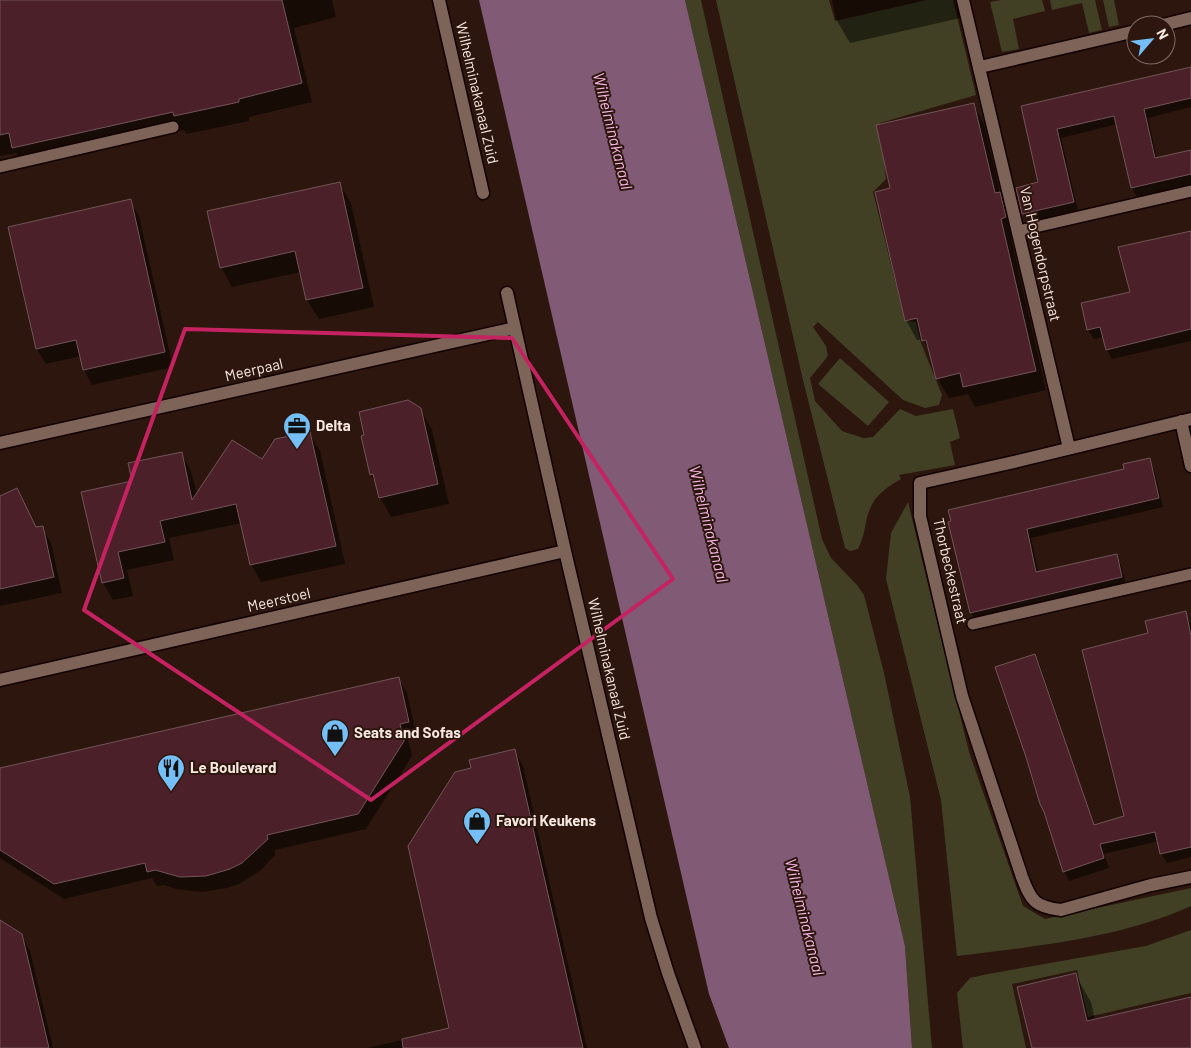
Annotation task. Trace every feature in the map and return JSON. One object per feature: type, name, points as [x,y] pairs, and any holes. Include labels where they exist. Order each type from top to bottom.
[{"type":"street","name":"Wilhelminakanaal Zuid","points":[[439,0],[484,194]]},
{"type":"street","name":"Van Hogendorpstraat","points":[[963,0],[1069,448]]},
{"type":"street","points":[[1176,22],[1191,18]]},
{"type":"street","points":[[980,67],[1126,33]]},
{"type":"street","name":"Wilhelminakanaal Zuid","points":[[507,293],[651,918],[668,973],[695,1048]]},
{"type":"street","name":"Meerpaal","points":[[0,443],[515,328]]},
{"type":"street","points":[[1186,420],[1191,466]]},
{"type":"street","name":"Thorbeckestraat","points":[[1186,420],[920,483],[920,516],[962,696],[1027,891],[1035,904],[1048,909],[1061,910],[1151,885],[1191,877]]},
{"type":"street","name":"Meerstoel","points":[[0,680],[565,551]]},
{"type":"lane","points":[[0,167],[173,127]]},
{"type":"lane","points":[[1018,231],[1191,191]]},
{"type":"lane","points":[[973,624],[1191,574]]},
{"type":"highlighted area","points":[[185,329],[512,338],[673,579],[371,800],[84,610]]},
{"type":"shaded area","points":[[685,0],[701,0],[822,539],[831,558],[864,595],[884,673],[910,797],[932,1048],[912,1048],[905,946]]},
{"type":"shaded area","points":[[716,0],[829,0],[835,21],[927,0],[953,0],[976,95],[880,123],[886,179],[873,192],[905,321],[916,322],[921,343],[942,395],[939,405],[925,408],[903,400],[818,322],[813,327],[826,346],[828,356],[810,378],[815,401],[842,431],[863,438],[873,437],[900,409],[916,416],[953,409],[960,438],[950,442],[955,465],[899,475],[901,479],[878,496],[868,514],[858,549],[850,551],[845,548],[803,380]]},
{"type":"shaded area","points":[[1001,0],[1042,0],[1045,11],[1013,19],[1019,49],[1002,52],[990,2]]},
{"type":"shaded area","points":[[1050,0],[1095,0],[1102,30],[1089,33],[1082,3],[1052,10]]},
{"type":"shaded area","points":[[1103,0],[1114,0],[1119,25],[1109,27]]},
{"type":"shaded area","points":[[840,358],[889,402],[868,426],[818,384]]},
{"type":"shaded area","points":[[908,502],[969,752],[1023,906],[1045,919],[1191,888],[1191,906],[1163,917],[1105,934],[1076,940],[957,956],[941,800],[886,579],[891,533]]},
{"type":"shaded area","points":[[1191,930],[1191,993],[1088,1017],[1077,970],[1012,984],[1026,1048],[963,1048],[957,993],[970,978],[1146,946]]},
{"type":"water","name":"Wilhelminakanaal","points":[[479,0],[685,0],[905,946],[912,1048],[729,1048],[709,994]]},
{"type":"building","points":[[0,0],[282,0],[302,83],[239,99],[239,102],[174,116],[173,112],[12,148],[9,133],[0,135]]},
{"type":"building","points":[[1191,67],[1191,98],[1144,109],[1155,158],[1191,150],[1191,174],[1131,188],[1114,116],[1057,129],[1074,202],[1022,214],[1016,188],[1038,182],[1021,106]]},
{"type":"building","points":[[974,103],[995,193],[1000,192],[1006,217],[1001,219],[1036,371],[963,387],[960,373],[936,379],[926,340],[922,341],[917,318],[905,321],[875,192],[890,188],[876,125]]},
{"type":"building","points":[[340,182],[363,288],[306,300],[295,251],[220,268],[207,211]]},
{"type":"building","points":[[131,199],[165,352],[83,370],[76,340],[36,349],[8,227]]},
{"type":"building","points":[[1191,231],[1191,329],[1106,350],[1100,327],[1087,330],[1081,303],[1130,292],[1118,247]]},
{"type":"building","points":[[408,400],[421,408],[438,484],[379,498],[373,474],[370,475],[361,436],[364,435],[359,412]]},
{"type":"building","points":[[310,432],[336,546],[250,565],[236,504],[160,521],[165,542],[118,552],[124,578],[102,583],[81,492],[132,481],[128,463],[182,452],[192,500],[232,440],[262,459],[275,439]]},
{"type":"building","points":[[1150,458],[1159,498],[1027,529],[1036,572],[1117,554],[1122,577],[970,613],[948,522],[951,521],[948,510],[1124,469],[1123,464]]},
{"type":"building","points":[[17,488],[36,527],[43,526],[54,577],[0,589],[0,496]]},
{"type":"building","points":[[1186,611],[1191,636],[1191,847],[1160,854],[1155,832],[1100,844],[1104,858],[1063,872],[995,667],[1035,654],[1094,825],[1124,816],[1082,650],[1148,633],[1145,621]]},
{"type":"building","points":[[399,677],[409,722],[400,724],[404,741],[358,814],[267,835],[268,839],[242,863],[230,869],[206,876],[180,877],[155,870],[147,872],[145,863],[54,884],[0,850],[0,768]]},
{"type":"building","points":[[515,749],[583,1048],[403,1048],[402,1039],[449,1028],[408,846],[455,772],[471,768],[469,760]]},
{"type":"building","points":[[0,920],[22,934],[49,1048],[0,1048]]},
{"type":"building","points":[[1076,973],[1087,1021],[1191,997],[1191,1048],[1032,1048],[1017,987]]},
{"type":"place","name":"Delta","points":[[297,450]]},
{"type":"place","name":"Seats and Sofas","points":[[335,757]]},
{"type":"place","name":"Le Boulevard","points":[[171,792]]},
{"type":"place","name":"Favori Keukens","points":[[477,845]]}]
